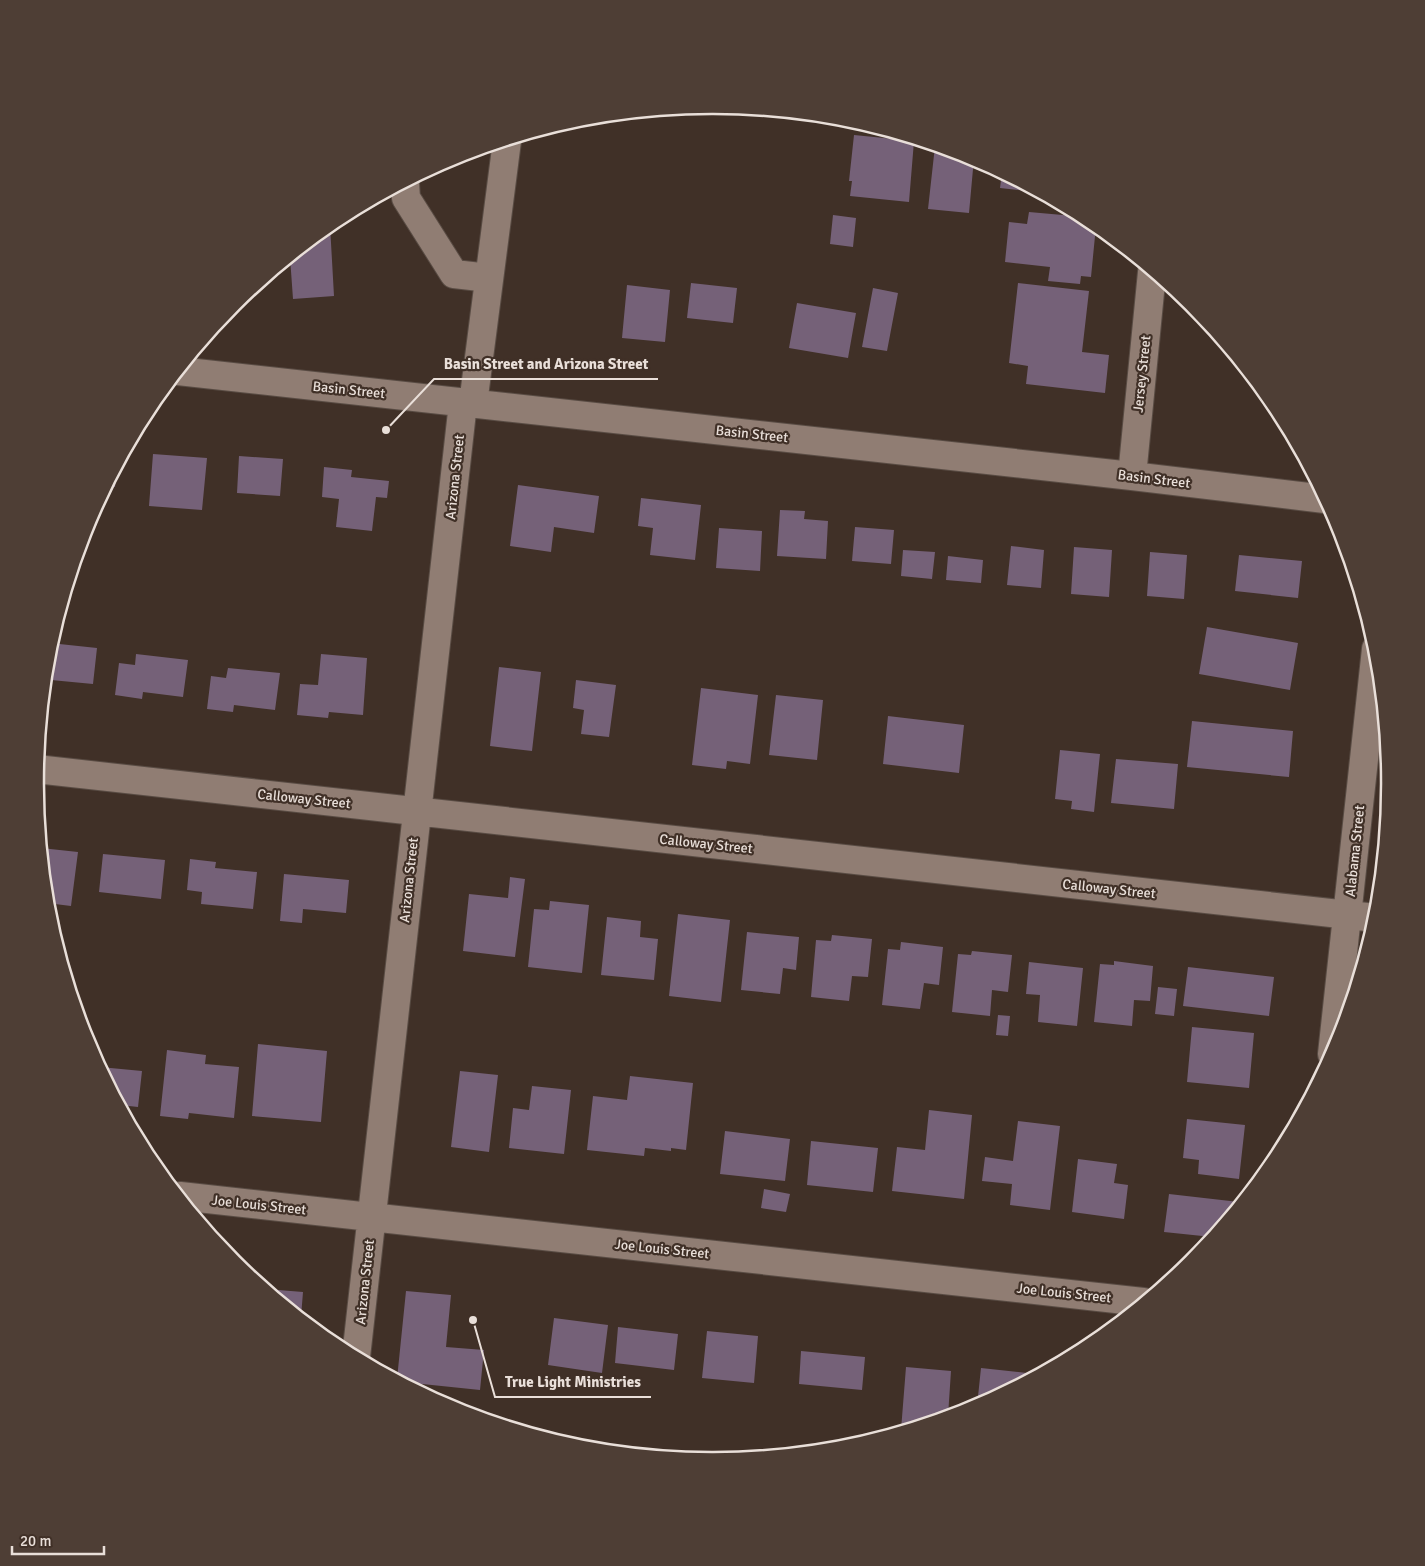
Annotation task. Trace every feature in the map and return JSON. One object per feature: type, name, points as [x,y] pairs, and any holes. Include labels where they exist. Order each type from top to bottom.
[{"type":"street","name":"Arizona Street","points":[[357,1349],[417,811],[468,403],[489,278],[506,147]]},
{"type":"street","points":[[405,189],[406,198],[454,274],[489,278]]},
{"type":"street","name":"Jersey Street","points":[[1132,476],[1151,279]]},
{"type":"street","name":"Basin Street","points":[[185,372],[1317,498]]},
{"type":"street","name":"Alabama Street","points":[[1335,1025],[1348,915],[1376,762],[1376,696]]},
{"type":"street","name":"Calloway Street","points":[[44,770],[1367,917]]},
{"type":"street","name":"Joe Louis Street","points":[[188,1197],[1135,1301]]},
{"type":"building","points":[[854,135],[892,139],[914,146],[909,202],[850,196],[852,181],[849,181]]},
{"type":"building","points":[[934,153],[973,167],[969,213],[928,209]]},
{"type":"building","points":[[1001,180],[1022,190],[1000,188]]},
{"type":"building","points":[[1029,212],[1065,215],[1095,235],[1091,277],[1081,276],[1080,284],[1048,281],[1050,267],[1005,262],[1009,222],[1027,224]]},
{"type":"building","points":[[833,215],[856,218],[853,247],[830,244]]},
{"type":"building","points":[[331,234],[334,296],[293,299],[291,264]]},
{"type":"building","points":[[691,283],[737,288],[733,323],[687,318]]},
{"type":"building","points":[[1018,283],[1089,291],[1082,352],[1109,355],[1105,393],[1026,384],[1028,366],[1009,363]]},
{"type":"building","points":[[627,285],[670,290],[665,342],[622,338]]},
{"type":"building","points":[[873,288],[898,293],[887,351],[862,347]]},
{"type":"building","points":[[797,303],[856,313],[848,358],[789,348]]},
{"type":"building","points":[[153,454],[207,458],[202,510],[149,506]]},
{"type":"building","points":[[239,456],[283,459],[280,496],[237,493]]},
{"type":"building","points":[[324,467],[352,470],[351,477],[389,481],[387,498],[376,497],[372,531],[336,527],[339,499],[322,497]]},
{"type":"building","points":[[518,485],[599,496],[594,533],[554,527],[551,552],[510,546]]},
{"type":"building","points":[[641,498],[701,505],[695,560],[650,555],[653,528],[638,526]]},
{"type":"building","points":[[780,510],[805,511],[804,519],[828,521],[826,559],[777,556]]},
{"type":"building","points":[[855,527],[894,530],[891,564],[852,561]]},
{"type":"building","points":[[719,528],[762,531],[760,571],[716,568]]},
{"type":"building","points":[[1011,546],[1044,550],[1041,588],[1007,585]]},
{"type":"building","points":[[1074,547],[1112,550],[1109,597],[1071,594]]},
{"type":"building","points":[[903,550],[935,552],[932,579],[901,576]]},
{"type":"building","points":[[1150,552],[1187,555],[1184,599],[1147,596]]},
{"type":"building","points":[[1239,555],[1302,561],[1298,598],[1235,591]]},
{"type":"building","points":[[948,556],[983,560],[981,583],[946,580]]},
{"type":"building","points":[[1207,627],[1298,643],[1290,690],[1199,674]]},
{"type":"building","points":[[59,644],[97,648],[93,684],[52,680]]},
{"type":"building","points":[[136,654],[188,660],[183,697],[143,692],[142,699],[115,695],[119,663],[135,665]]},
{"type":"building","points":[[321,654],[367,658],[363,715],[329,712],[328,718],[297,715],[300,684],[318,685]]},
{"type":"building","points":[[499,667],[541,672],[532,751],[490,746]]},
{"type":"building","points":[[228,668],[280,673],[275,710],[234,705],[233,712],[207,709],[211,676],[226,678]]},
{"type":"building","points":[[576,680],[616,685],[609,737],[581,734],[584,710],[573,708]]},
{"type":"building","points":[[701,688],[758,695],[750,764],[727,761],[726,769],[692,765]]},
{"type":"building","points":[[776,695],[823,700],[817,760],[769,755]]},
{"type":"building","points":[[888,716],[964,725],[959,773],[883,764]]},
{"type":"building","points":[[1192,721],[1293,731],[1289,777],[1187,767]]},
{"type":"building","points":[[1060,750],[1100,754],[1094,812],[1071,809],[1072,801],[1055,799]]},
{"type":"building","points":[[1116,759],[1178,764],[1174,809],[1111,803]]},
{"type":"building","points":[[47,849],[78,852],[71,906],[55,904]]},
{"type":"building","points":[[103,854],[165,860],[161,899],[99,892]]},
{"type":"building","points":[[190,859],[216,862],[215,868],[257,872],[253,909],[201,904],[202,892],[187,890]]},
{"type":"building","points":[[284,874],[349,880],[346,913],[303,909],[302,923],[280,921]]},
{"type":"building","points":[[510,877],[525,879],[515,957],[463,951],[469,894],[508,898]]},
{"type":"building","points":[[550,901],[589,905],[582,973],[528,967],[534,909],[549,910]]},
{"type":"building","points":[[678,914],[730,920],[721,1002],[669,996]]},
{"type":"building","points":[[607,917],[641,921],[640,937],[658,939],[654,980],[601,975]]},
{"type":"building","points":[[747,932],[799,937],[796,970],[783,968],[780,994],[741,990]]},
{"type":"building","points":[[832,935],[872,939],[868,977],[852,976],[849,1001],[811,997],[816,940],[831,941]]},
{"type":"building","points":[[901,942],[943,947],[939,985],[924,983],[920,1009],[882,1005],[888,949],[900,950]]},
{"type":"building","points":[[972,951],[1012,955],[1008,992],[992,990],[990,1016],[952,1012],[958,954],[971,955]]},
{"type":"building","points":[[1114,961],[1153,966],[1150,1001],[1134,1000],[1132,1026],[1094,1022],[1100,964],[1114,965]]},
{"type":"building","points":[[1029,962],[1083,968],[1077,1026],[1038,1022],[1040,995],[1026,994]]},
{"type":"building","points":[[1188,967],[1274,977],[1269,1016],[1183,1006]]},
{"type":"building","points":[[1158,987],[1177,989],[1174,1016],[1155,1014]]},
{"type":"building","points":[[998,1015],[1010,1016],[1008,1036],[996,1035]]},
{"type":"building","points":[[1192,1027],[1254,1033],[1249,1088],[1187,1082]]},
{"type":"building","points":[[258,1044],[327,1051],[321,1122],[252,1116]]},
{"type":"building","points":[[167,1050],[206,1055],[205,1064],[239,1067],[234,1118],[189,1113],[188,1119],[160,1116]]},
{"type":"building","points":[[108,1068],[142,1071],[138,1107],[127,1106]]},
{"type":"building","points":[[460,1071],[498,1075],[489,1152],[451,1147]]},
{"type":"building","points":[[630,1076],[693,1083],[686,1150],[671,1148],[671,1151],[645,1148],[644,1156],[587,1150],[593,1096],[627,1100]]},
{"type":"building","points":[[532,1086],[571,1090],[564,1154],[509,1148],[513,1108],[529,1110]]},
{"type":"building","points":[[929,1110],[972,1115],[964,1199],[892,1191],[897,1147],[925,1150]]},
{"type":"building","points":[[1187,1119],[1245,1125],[1239,1179],[1198,1174],[1199,1160],[1183,1158]]},
{"type":"building","points":[[1018,1121],[1060,1126],[1050,1210],[1010,1205],[1012,1184],[982,1181],[985,1157],[1013,1161]]},
{"type":"building","points":[[725,1131],[790,1139],[785,1181],[720,1174]]},
{"type":"building","points":[[811,1141],[878,1148],[873,1192],[807,1185]]},
{"type":"building","points":[[1078,1159],[1117,1164],[1114,1183],[1128,1185],[1124,1219],[1072,1212]]},
{"type":"building","points":[[764,1189],[790,1194],[786,1212],[761,1208]]},
{"type":"building","points":[[1169,1194],[1234,1201],[1204,1236],[1164,1232]]},
{"type":"building","points":[[277,1290],[303,1292],[301,1311]]},
{"type":"building","points":[[406,1291],[451,1295],[446,1347],[484,1350],[480,1390],[418,1384],[398,1373]]},
{"type":"building","points":[[554,1318],[608,1325],[602,1373],[548,1365]]},
{"type":"building","points":[[618,1327],[678,1334],[674,1370],[615,1363]]},
{"type":"building","points":[[707,1331],[758,1336],[754,1383],[702,1378]]},
{"type":"building","points":[[801,1351],[865,1357],[862,1390],[799,1384]]},
{"type":"building","points":[[906,1367],[951,1371],[949,1408],[901,1424]]},
{"type":"building","points":[[981,1368],[1027,1373],[1008,1383],[978,1396]]},
{"type":"place","name":"Basin Street and Arizona Street","points":[[386,430]]},
{"type":"place","name":"True Light Ministries","points":[[473,1320]]}]
